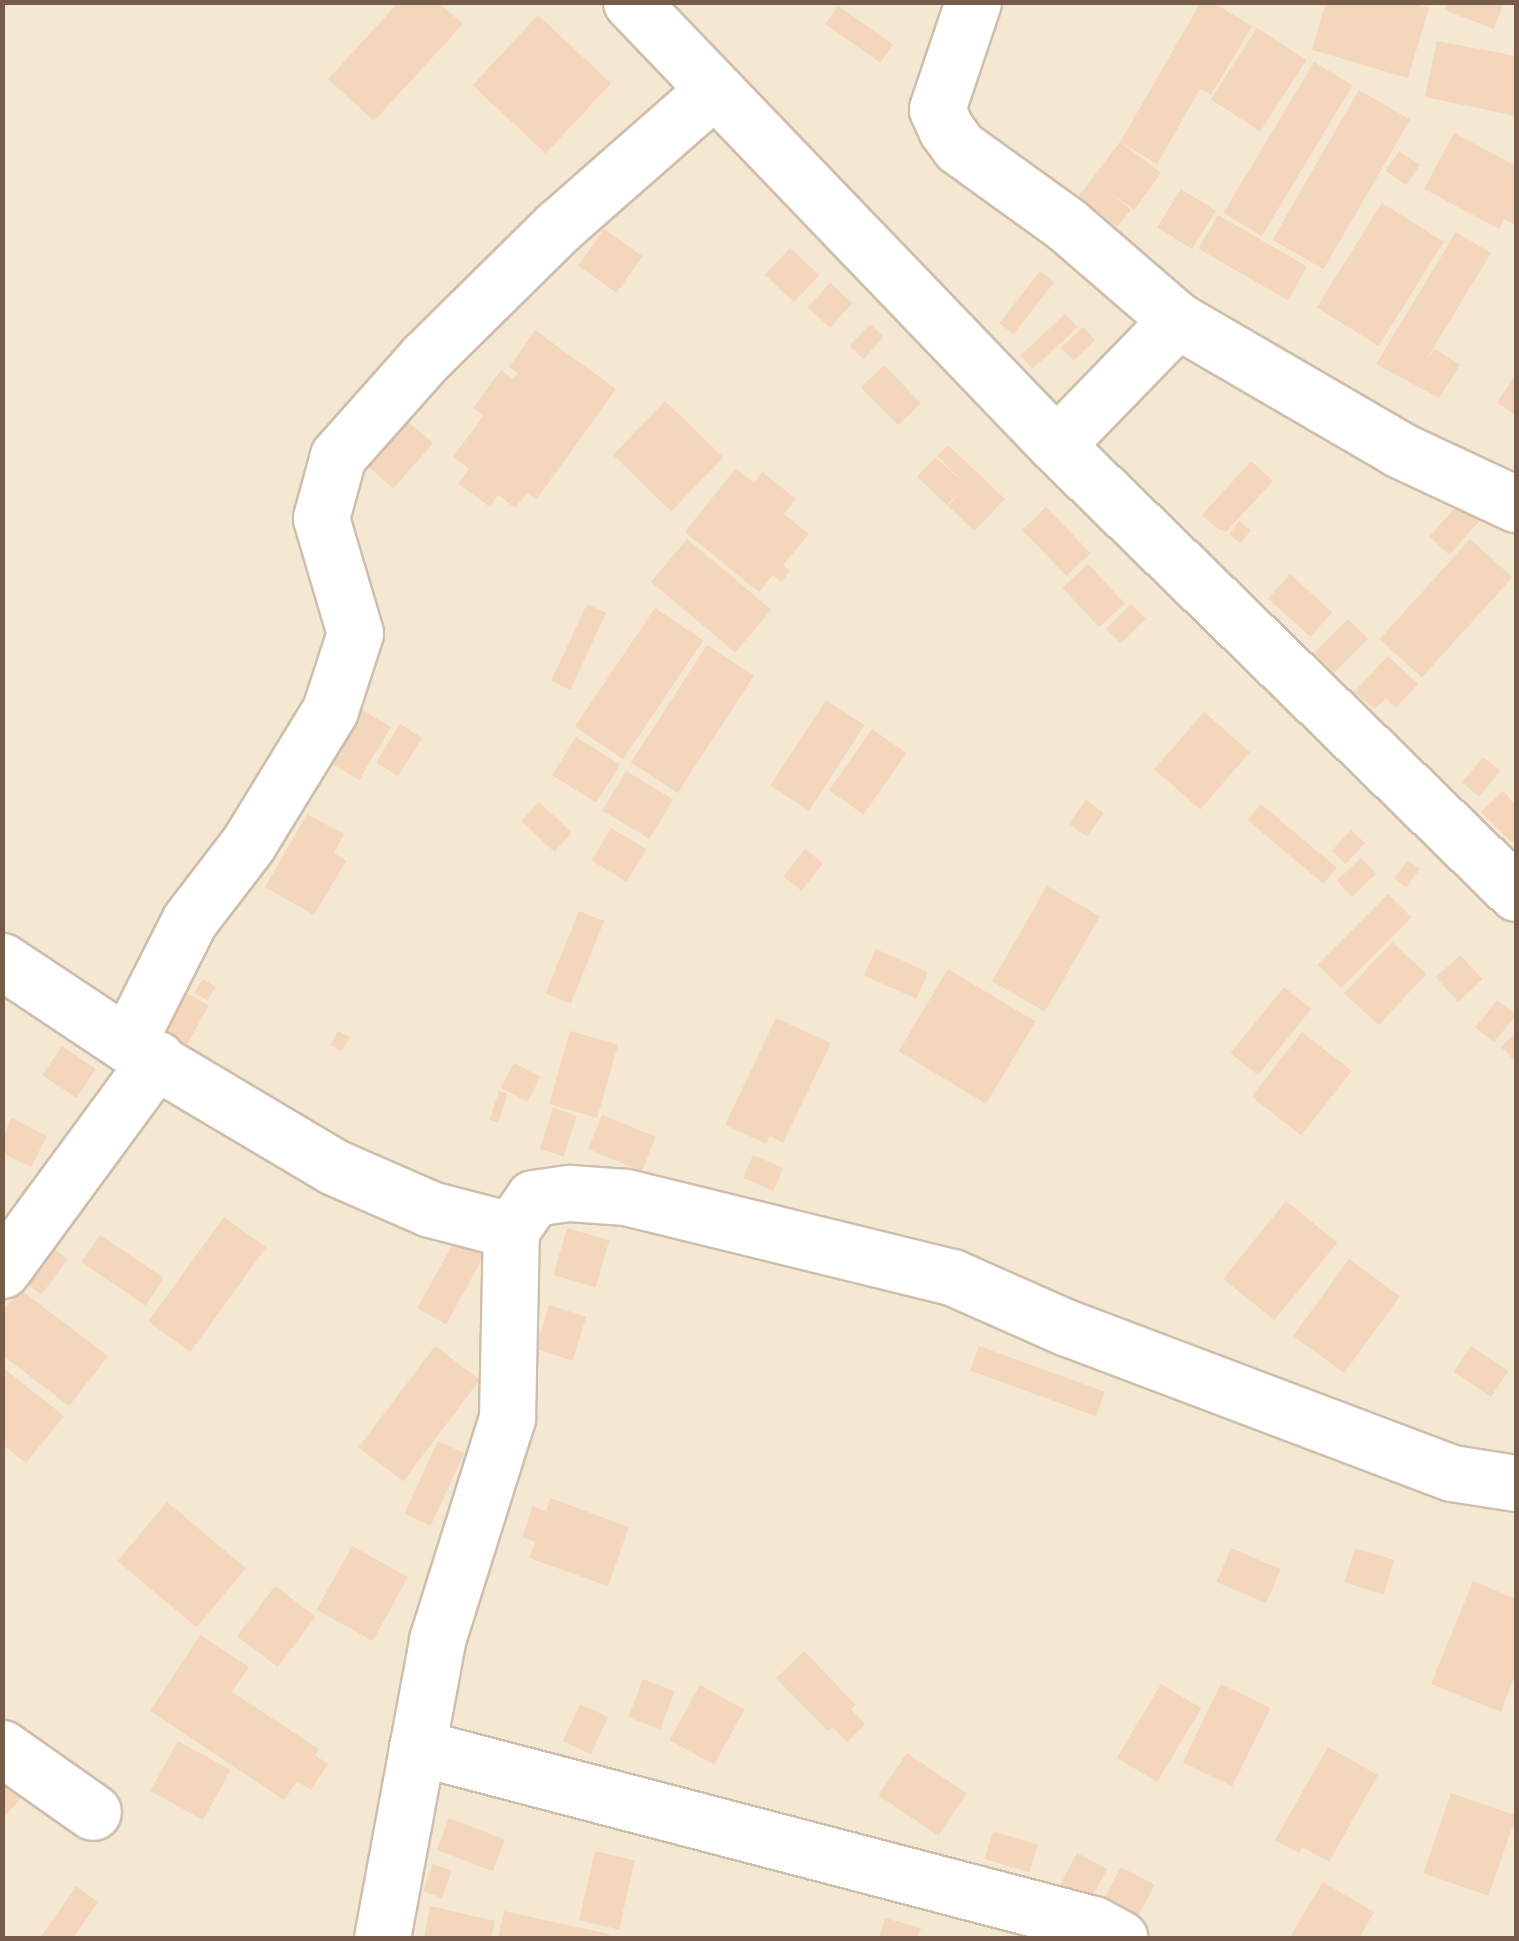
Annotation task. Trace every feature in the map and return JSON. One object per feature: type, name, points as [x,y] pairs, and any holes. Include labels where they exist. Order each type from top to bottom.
[{"type":"street","points":[[631,2],[1056,445],[1516,893]]},
{"type":"street","points":[[973,2],[937,108],[959,147],[1067,226],[1178,320],[1400,450],[1516,504]]},
{"type":"street","points":[[2,1270],[142,1051],[188,921],[248,844],[330,710],[355,634],[321,518],[338,456],[426,358],[559,226],[714,90]]},
{"type":"street","points":[[1056,445],[1178,320]]},
{"type":"street","points":[[2,961],[334,1167],[430,1209],[511,1230]]},
{"type":"street","points":[[382,1938],[437,1640],[507,1418],[511,1230],[533,1198],[570,1192],[626,1197],[933,1272],[1452,1473],[1516,1482]]},
{"type":"street","points":[[418,1747],[1094,1924],[1118,1938]]},
{"type":"street","points":[[2,1748],[94,1812]]},
{"type":"shaded area","points":[[3,3],[1516,3],[1516,1938],[3,1938]]},
{"type":"building","points":[[399,2],[438,2],[463,24],[374,121],[328,79]]},
{"type":"building","points":[[1201,2],[1212,2],[1252,26],[1211,95],[1200,89],[1157,164],[1120,142]]},
{"type":"building","points":[[1326,2],[1410,2],[1429,8],[1408,78],[1312,50]]},
{"type":"building","points":[[1447,2],[1504,2],[1494,29],[1444,10]]},
{"type":"building","points":[[838,6],[893,44],[880,62],[825,24]]},
{"type":"building","points":[[538,15],[611,83],[546,153],[473,85]]},
{"type":"building","points":[[1257,28],[1306,60],[1260,131],[1211,99]]},
{"type":"building","points":[[1437,41],[1516,56],[1516,116],[1425,97]]},
{"type":"building","points":[[1314,62],[1353,85],[1262,236],[1223,213]]},
{"type":"building","points":[[1359,90],[1410,120],[1324,269],[1272,240]]},
{"type":"building","points":[[1454,133],[1516,166],[1515,225],[1504,219],[1499,229],[1424,189]]},
{"type":"building","points":[[1120,142],[1161,173],[1134,210],[1111,193],[1131,210],[1117,227],[1078,197]]},
{"type":"building","points":[[1399,151],[1420,165],[1406,185],[1386,171]]},
{"type":"building","points":[[1181,189],[1216,211],[1192,249],[1157,227]]},
{"type":"building","points":[[1382,203],[1444,242],[1379,346],[1317,307]]},
{"type":"building","points":[[1218,215],[1307,266],[1288,300],[1198,249]]},
{"type":"building","points":[[604,229],[643,256],[617,293],[578,266]]},
{"type":"building","points":[[1456,232],[1491,253],[1426,360],[1435,349],[1460,365],[1439,398],[1376,364]]},
{"type":"building","points":[[790,248],[819,275],[794,302],[765,275]]},
{"type":"building","points":[[1040,271],[1054,282],[1014,334],[999,323]]},
{"type":"building","points":[[830,283],[852,303],[830,328],[808,308]]},
{"type":"building","points":[[1065,314],[1077,327],[1033,369],[1020,356]]},
{"type":"building","points":[[870,324],[884,337],[863,359],[850,346]]},
{"type":"building","points":[[1083,327],[1095,340],[1073,361],[1061,347]]},
{"type":"building","points":[[535,330],[616,389],[536,500],[527,493],[515,508],[498,495],[490,507],[458,484],[469,469],[453,457],[484,415],[473,408],[501,370],[513,379],[518,373],[509,367]]},
{"type":"building","points":[[884,365],[921,403],[898,425],[861,387]]},
{"type":"building","points":[[1516,374],[1516,416],[1497,402]]},
{"type":"building","points":[[665,401],[723,457],[671,511],[613,455]]},
{"type":"building","points":[[405,419],[433,443],[394,489],[366,464]]},
{"type":"building","points":[[948,445],[1005,499],[974,531],[948,506],[961,491],[947,505],[917,477],[935,457],[968,486],[937,456]]},
{"type":"building","points":[[1251,461],[1273,481],[1226,532],[1218,529],[1202,515]]},
{"type":"building","points":[[736,468],[754,483],[762,472],[796,499],[784,514],[809,534],[783,565],[790,571],[781,582],[773,575],[759,592],[685,532]]},
{"type":"building","points":[[1464,498],[1484,516],[1449,555],[1429,537]]},
{"type":"building","points":[[1046,507],[1090,553],[1067,576],[1022,530]]},
{"type":"building","points":[[1239,521],[1251,530],[1241,544],[1229,535]]},
{"type":"building","points":[[687,539],[771,610],[735,653],[651,582]]},
{"type":"building","points":[[1470,539],[1512,577],[1422,677],[1380,639]]},
{"type":"building","points":[[1088,564],[1125,603],[1099,627],[1062,588]]},
{"type":"building","points":[[1290,574],[1332,612],[1310,637],[1268,599]]},
{"type":"building","points":[[587,604],[606,613],[570,690],[551,681]]},
{"type":"building","points":[[1131,604],[1146,619],[1121,644],[1106,629]]},
{"type":"building","points":[[655,608],[703,640],[623,759],[575,727]]},
{"type":"building","points":[[1348,619],[1368,639],[1334,673],[1314,653]]},
{"type":"building","points":[[707,645],[754,675],[678,793],[631,762]]},
{"type":"building","points":[[1388,656],[1418,684],[1396,708],[1386,698],[1374,709],[1354,692]]},
{"type":"building","points":[[826,700],[865,725],[809,811],[770,786]]},
{"type":"building","points":[[361,709],[391,727],[359,780],[329,762]]},
{"type":"building","points":[[1204,712],[1250,752],[1200,809],[1154,769]]},
{"type":"building","points":[[400,724],[422,738],[398,776],[376,762]]},
{"type":"building","points":[[872,729],[906,753],[863,815],[829,790]]},
{"type":"building","points":[[576,737],[620,765],[596,803],[552,775]]},
{"type":"building","points":[[1483,757],[1500,771],[1479,796],[1462,783]]},
{"type":"building","points":[[626,771],[673,799],[649,839],[602,810]]},
{"type":"building","points":[[1503,791],[1516,805],[1516,838],[1512,843],[1481,812]]},
{"type":"building","points":[[1086,800],[1104,813],[1087,836],[1069,823]]},
{"type":"building","points":[[539,802],[572,833],[554,852],[521,821]]},
{"type":"building","points":[[1261,804],[1337,868],[1323,884],[1248,820]]},
{"type":"building","points":[[307,814],[344,834],[334,853],[346,861],[314,915],[265,887]]},
{"type":"building","points":[[611,828],[646,849],[627,882],[591,861]]},
{"type":"building","points":[[1351,830],[1365,843],[1346,863],[1332,850]]},
{"type":"building","points":[[805,849],[823,863],[802,891],[783,877]]},
{"type":"building","points":[[1361,858],[1376,874],[1352,897],[1337,881]]},
{"type":"building","points":[[1408,860],[1420,869],[1406,887],[1394,878]]},
{"type":"building","points":[[1047,886],[1100,916],[1045,1012],[992,981]]},
{"type":"building","points":[[1388,894],[1411,917],[1341,988],[1317,965]]},
{"type":"building","points":[[579,911],[604,921],[571,1004],[546,994]]},
{"type":"building","points":[[1392,942],[1426,974],[1379,1025],[1344,993]]},
{"type":"building","points":[[876,949],[928,972],[916,999],[864,975]]},
{"type":"building","points":[[1460,955],[1483,979],[1458,1002],[1436,978]]},
{"type":"building","points":[[948,969],[1035,1022],[986,1104],[899,1051]]},
{"type":"building","points":[[203,979],[216,987],[207,1001],[195,993]]},
{"type":"building","points":[[1284,987],[1311,1009],[1258,1075],[1231,1053]]},
{"type":"building","points":[[186,993],[209,1006],[185,1048],[163,1035]]},
{"type":"building","points":[[1497,1000],[1516,1015],[1494,1042],[1475,1028]]},
{"type":"building","points":[[776,1018],[831,1043],[783,1143],[770,1136],[766,1144],[725,1125]]},
{"type":"building","points":[[338,1031],[349,1037],[342,1051],[330,1045]]},
{"type":"building","points":[[570,1031],[618,1045],[597,1118],[549,1104]]},
{"type":"building","points":[[1302,1032],[1352,1071],[1301,1135],[1252,1097]]},
{"type":"building","points":[[1516,1032],[1516,1062],[1501,1047]]},
{"type":"building","points":[[62,1046],[96,1069],[76,1098],[42,1075]]},
{"type":"building","points":[[514,1063],[540,1077],[527,1102],[501,1088]]},
{"type":"building","points":[[499,1091],[508,1094],[498,1122],[490,1120]]},
{"type":"building","points":[[553,1108],[577,1116],[563,1157],[540,1149]]},
{"type":"building","points":[[602,1115],[656,1137],[642,1171],[588,1149]]},
{"type":"building","points":[[12,1118],[47,1136],[31,1167],[2,1153],[2,1137]]},
{"type":"building","points":[[753,1155],[783,1168],[774,1191],[743,1178]]},
{"type":"building","points":[[1286,1201],[1337,1243],[1274,1320],[1223,1279]]},
{"type":"building","points":[[224,1217],[266,1248],[190,1352],[148,1321]]},
{"type":"building","points":[[567,1228],[609,1240],[596,1287],[553,1275]]},
{"type":"building","points":[[100,1235],[164,1278],[145,1305],[82,1262]]},
{"type":"building","points":[[36,1236],[68,1259],[42,1295],[10,1272]]},
{"type":"building","points":[[455,1240],[484,1256],[446,1324],[417,1308]]},
{"type":"building","points":[[1349,1259],[1400,1296],[1344,1373],[1293,1336]]},
{"type":"building","points":[[21,1290],[108,1356],[69,1406],[2,1355],[2,1312]]},
{"type":"building","points":[[549,1305],[586,1316],[573,1360],[536,1349]]},
{"type":"building","points":[[435,1346],[480,1380],[403,1481],[359,1447]]},
{"type":"building","points":[[979,1346],[1105,1392],[1096,1416],[970,1370]]},
{"type":"building","points":[[1471,1346],[1508,1371],[1491,1397],[1454,1372]]},
{"type":"building","points":[[2,1367],[64,1416],[26,1463],[2,1444]]},
{"type":"building","points":[[438,1441],[464,1453],[430,1526],[404,1514]]},
{"type":"building","points":[[550,1498],[629,1527],[608,1586],[529,1558],[535,1542],[522,1537],[533,1506],[546,1511]]},
{"type":"building","points":[[167,1502],[246,1568],[196,1627],[118,1561]]},
{"type":"building","points":[[352,1546],[408,1577],[373,1641],[317,1610]]},
{"type":"building","points":[[1231,1548],[1281,1569],[1266,1603],[1217,1582]]},
{"type":"building","points":[[1355,1548],[1394,1560],[1384,1594],[1344,1582]]},
{"type":"building","points":[[1473,1581],[1516,1599],[1516,1672],[1501,1712],[1431,1684]]},
{"type":"building","points":[[275,1586],[316,1617],[278,1667],[237,1636]]},
{"type":"building","points":[[200,1635],[249,1667],[232,1692],[319,1749],[315,1755],[328,1764],[311,1790],[297,1781],[284,1800],[150,1711]]},
{"type":"building","points":[[804,1651],[856,1705],[851,1709],[865,1724],[847,1742],[833,1727],[828,1731],[776,1678]]},
{"type":"building","points":[[643,1679],[675,1691],[660,1729],[628,1717]]},
{"type":"building","points":[[1161,1684],[1201,1708],[1157,1782],[1117,1758]]},
{"type":"building","points":[[1221,1684],[1270,1708],[1232,1786],[1183,1762]]},
{"type":"building","points":[[700,1685],[745,1710],[714,1765],[669,1740]]},
{"type":"building","points":[[580,1704],[608,1717],[591,1754],[563,1741]]},
{"type":"building","points":[[178,1741],[230,1770],[203,1820],[150,1791]]},
{"type":"building","points":[[1328,1747],[1378,1775],[1329,1862],[1302,1847],[1299,1853],[1275,1840]]},
{"type":"building","points":[[907,1753],[967,1793],[938,1836],[878,1795]]},
{"type":"building","points":[[2,1776],[25,1793],[2,1820]]},
{"type":"building","points":[[1451,1793],[1516,1815],[1489,1896],[1423,1873]]},
{"type":"building","points":[[449,1818],[505,1840],[493,1871],[437,1850]]},
{"type":"building","points":[[993,1831],[1038,1845],[1029,1872],[985,1859]]},
{"type":"building","points":[[595,1851],[635,1860],[619,1929],[579,1920]]},
{"type":"building","points":[[1077,1853],[1107,1869],[1091,1900],[1061,1884]]},
{"type":"building","points":[[433,1864],[452,1871],[442,1898],[423,1891]]},
{"type":"building","points":[[1121,1867],[1155,1885],[1134,1923],[1101,1905]]},
{"type":"building","points":[[1323,1882],[1374,1912],[1359,1938],[1289,1938]]},
{"type":"building","points":[[76,1886],[98,1902],[73,1938],[40,1938]]},
{"type":"building","points":[[430,1906],[495,1921],[491,1938],[424,1938]]},
{"type":"building","points":[[504,1911],[609,1934],[608,1938],[498,1938]]},
{"type":"building","points":[[885,1918],[921,1928],[918,1938],[879,1938]]}]
